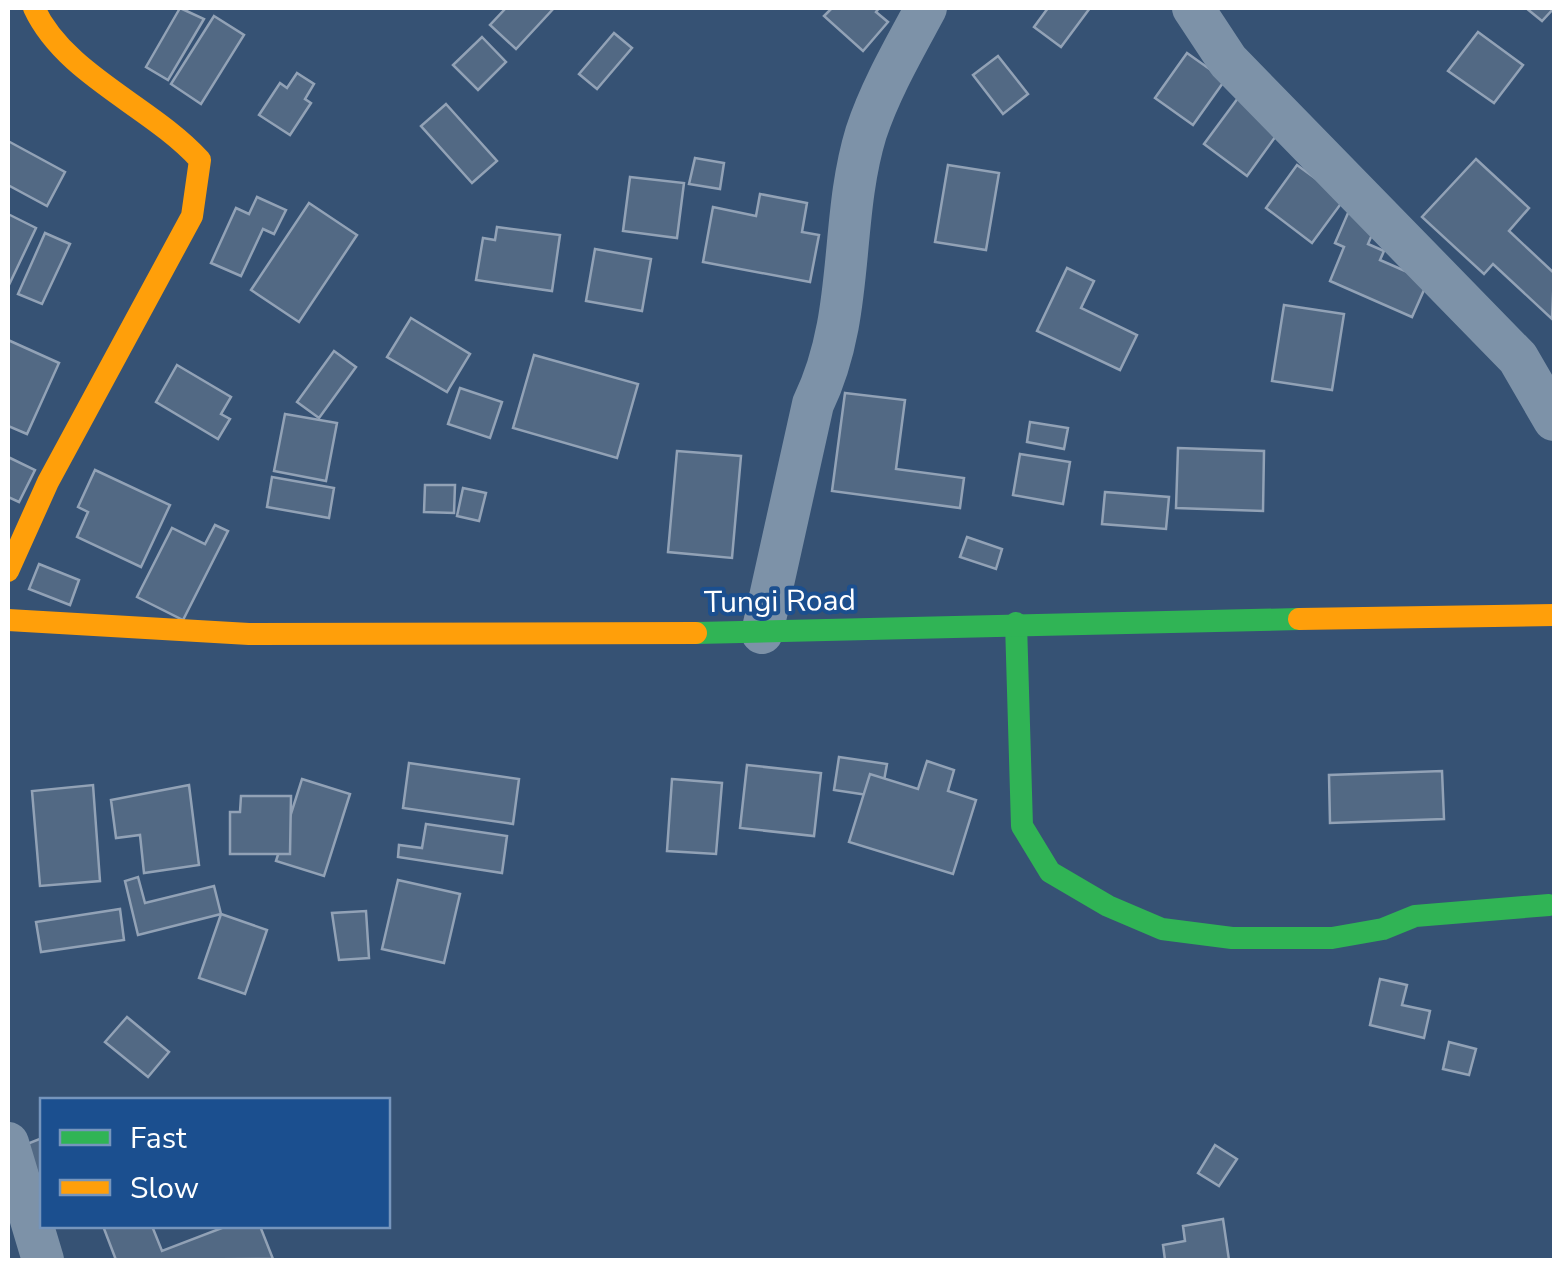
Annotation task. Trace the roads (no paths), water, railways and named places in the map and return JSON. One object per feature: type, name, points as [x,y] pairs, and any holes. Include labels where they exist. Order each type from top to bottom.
[{"type":"main road","points":[[8,572],[48,482],[192,216],[200,160],[186,140],[70,54],[36,21],[34,8]]},
{"type":"main road","name":"Tungi Road","points":[[8,620],[249,634],[762,633],[1016,623],[1554,615]]},
{"type":"main road","points":[[1016,623],[1022,826],[1050,872],[1108,906],[1162,929],[1232,938],[1332,938],[1383,929],[1414,916],[1549,905]]},
{"type":"street","points":[[762,633],[813,404],[828,373],[842,314],[866,134],[926,8]]},
{"type":"street","points":[[1193,8],[1228,61],[1518,358],[1554,420]]},
{"type":"street","points":[[8,1143],[43,1260]]}]
